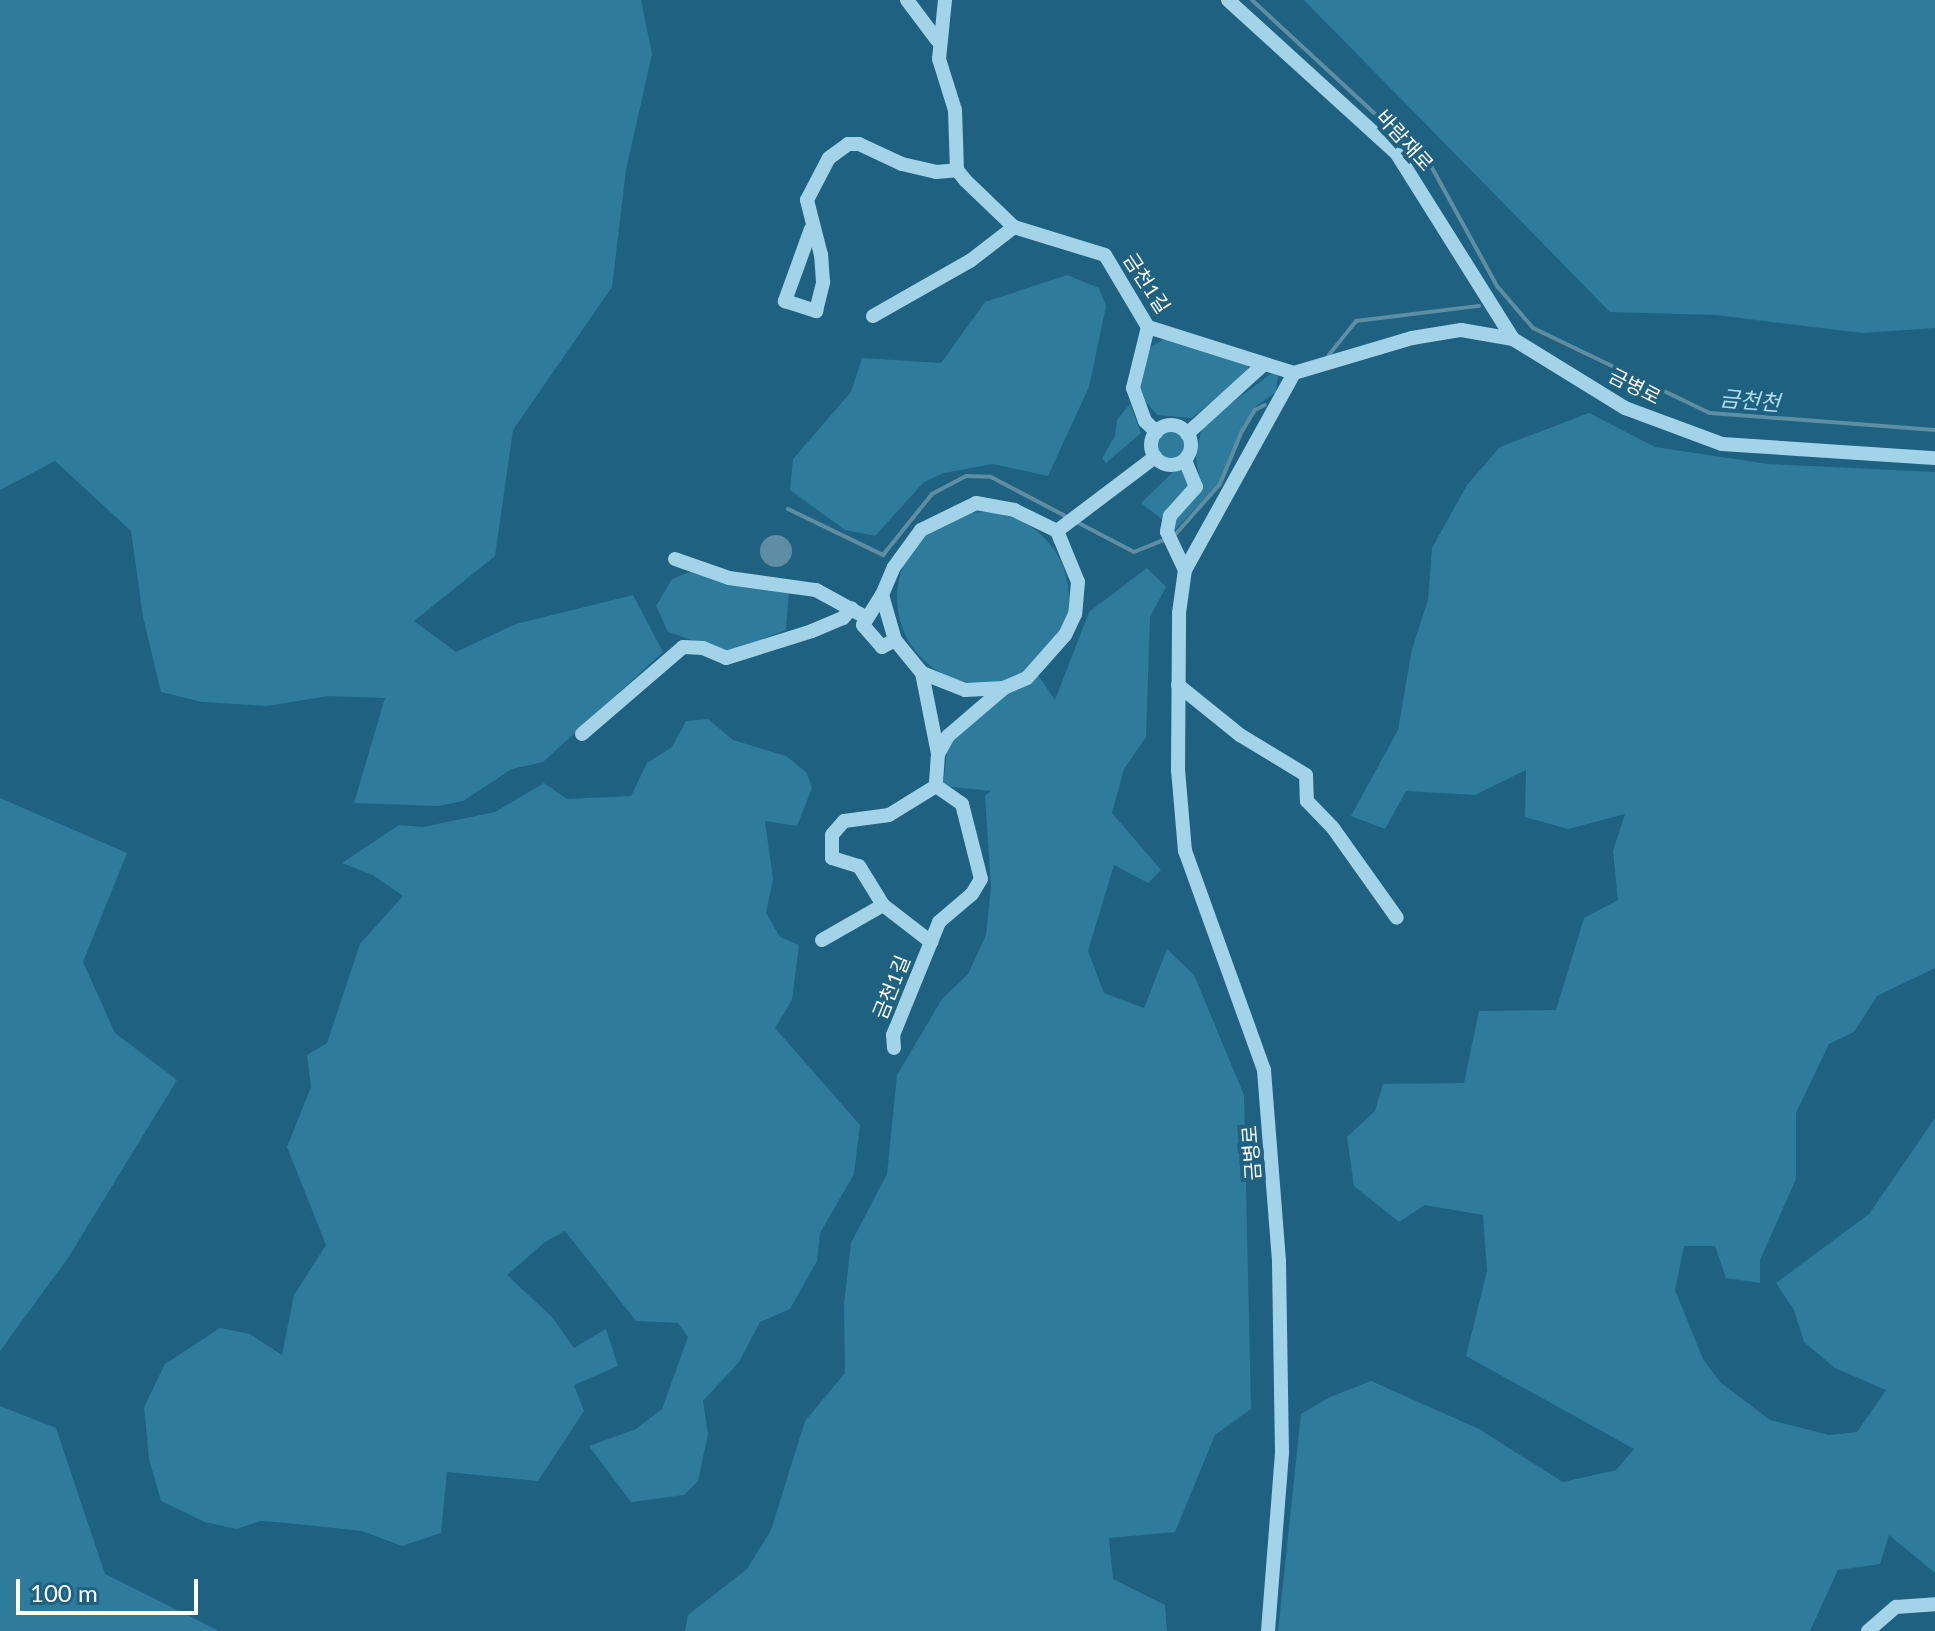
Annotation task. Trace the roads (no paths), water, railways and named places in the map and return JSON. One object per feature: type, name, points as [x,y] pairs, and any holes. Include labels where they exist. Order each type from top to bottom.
[{"type":"street","points":[[907,0],[937,40]]},
{"type":"street","points":[[811,229],[785,301],[816,311],[822,268],[811,229],[810,186],[829,158],[848,144],[902,164],[936,172],[957,170],[955,110],[941,72],[937,40],[945,0]]},
{"type":"street","name":"바람재로","points":[[1228,0],[1397,154],[1513,339]]},
{"type":"street","name":"금천1길","points":[[957,170],[1014,227],[1105,255],[1148,327],[1264,364],[1301,372]]},
{"type":"street","points":[[873,316],[970,261],[1014,227]]},
{"type":"street","points":[[1148,327],[1133,388],[1145,421],[1156,432]]},
{"type":"street","name":"금병로","points":[[1268,1631],[1282,1453],[1279,1261],[1264,1070],[1185,851],[1178,685],[1185,570],[1301,372],[1442,331],[1513,339],[1625,408],[1722,444],[1935,458]]},
{"type":"street","points":[[1187,434],[1264,364]]},
{"type":"street","points":[[1185,460],[1173,465],[1155,457],[1151,445],[1156,432],[1172,425],[1187,434],[1191,444],[1185,460],[1196,487],[1170,516],[1168,538],[1185,570]]},
{"type":"street","points":[[1061,529],[1155,457]]},
{"type":"street","points":[[895,640],[882,647],[868,634],[867,618],[882,595],[894,567],[921,530],[958,507],[994,505],[1061,529]]},
{"type":"street","points":[[938,754],[948,736],[1004,688],[1027,678],[1049,657],[1075,614],[1078,582],[1061,529]]},
{"type":"street","points":[[675,559],[729,578],[816,590],[867,618]]},
{"type":"street","points":[[882,595],[895,640],[922,673],[938,754],[936,786]]},
{"type":"street","points":[[582,734],[683,647],[703,648],[726,658],[812,631],[843,618],[852,608]]},
{"type":"street","points":[[922,673],[965,690],[1004,688]]},
{"type":"street","points":[[1178,685],[1300,772],[1307,801],[1333,828],[1397,918]]},
{"type":"street","name":"금천1길","points":[[894,1048],[893,1035],[945,913],[972,894],[981,879],[962,804],[936,786],[889,815],[844,821],[832,835],[832,858],[859,866],[883,905],[931,942]]},
{"type":"street","points":[[822,940],[883,905]]},
{"type":"street","points":[[1868,1631],[1896,1607],[1935,1604]]},
{"type":"waterway","name":"금천천","points":[[1252,0],[1431,166],[1497,286],[1533,328],[1710,413],[1935,430]]},
{"type":"waterway","points":[[1328,356],[1356,321],[1479,306]]},
{"type":"waterway","points":[[1174,536],[1220,484],[1241,433],[1255,410],[1265,405]]},
{"type":"waterway","points":[[788,509],[883,555],[932,494],[966,476],[991,477],[1134,552],[1166,539]]}]
